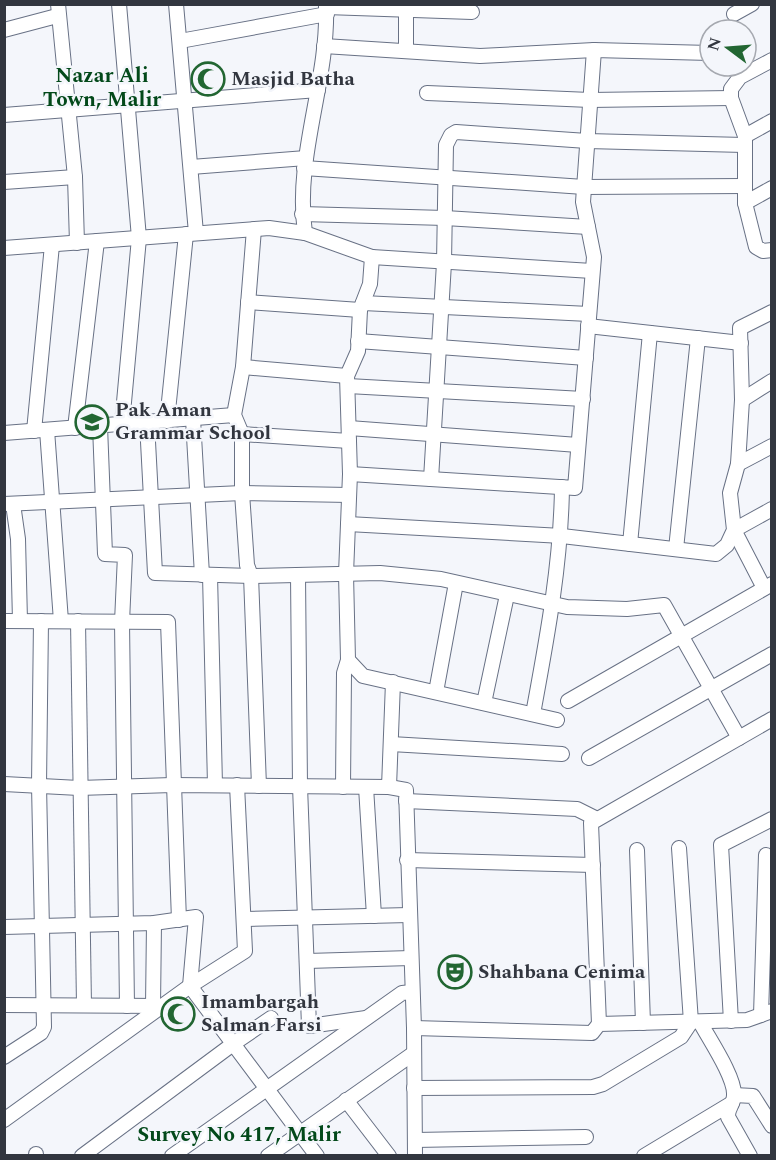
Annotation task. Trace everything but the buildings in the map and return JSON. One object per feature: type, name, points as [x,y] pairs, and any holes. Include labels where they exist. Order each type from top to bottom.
[{"type":"street","points":[[119,4],[139,238],[122,424]]},
{"type":"street","points":[[166,421],[191,234],[191,167],[176,4]]},
{"type":"street","points":[[735,14],[752,4]]},
{"type":"street","points":[[180,42],[326,9],[406,8],[472,12]]},
{"type":"street","points":[[406,8],[406,51]]},
{"type":"street","points":[[305,233],[302,214],[305,163],[324,46],[326,9]]},
{"type":"street","points":[[4,30],[57,10],[75,177],[77,243]]},
{"type":"street","points":[[324,46],[480,56],[594,50],[698,52]]},
{"type":"street","points":[[350,474],[575,488],[594,257],[583,202],[594,50]]},
{"type":"street","points":[[771,60],[733,83],[731,98],[744,140],[745,203],[756,248],[763,251],[771,250]]},
{"type":"street","points":[[4,115],[318,90]]},
{"type":"street","points":[[427,93],[590,100],[731,98]]},
{"type":"street","points":[[431,479],[444,262],[446,145],[451,135],[456,132],[587,141],[744,140],[771,121]]},
{"type":"street","points":[[191,167],[305,163],[584,187],[744,186]]},
{"type":"street","points":[[4,182],[75,177]]},
{"type":"street","points":[[745,203],[771,188]]},
{"type":"street","points":[[302,214],[444,218],[588,227]]},
{"type":"street","points":[[4,248],[269,228],[305,233],[372,257],[592,271]]},
{"type":"street","points":[[254,229],[243,367],[234,415],[242,434],[242,493],[247,565],[251,576],[259,786]]},
{"type":"street","points":[[75,428],[97,241]]},
{"type":"street","points":[[52,245],[40,430],[51,502],[61,621]]},
{"type":"street","points":[[343,787],[344,674],[348,660],[346,574],[350,474],[348,381],[358,351],[362,306],[370,284],[372,257]]},
{"type":"street","points":[[248,302],[440,307],[588,320],[650,333],[741,344]]},
{"type":"street","points":[[568,701],[768,586],[734,530],[730,493],[738,464],[742,400],[740,328],[771,312]]},
{"type":"street","points":[[630,544],[650,333]]},
{"type":"street","points":[[676,549],[698,338]]},
{"type":"street","points":[[358,341],[586,358]]},
{"type":"street","points":[[243,367],[437,391],[583,399]]},
{"type":"street","points":[[742,400],[771,381]]},
{"type":"street","points":[[4,433],[234,415]]},
{"type":"street","points":[[193,419],[206,575],[215,785]]},
{"type":"street","points":[[147,423],[155,573],[251,576],[380,573],[456,583],[553,604],[627,609],[664,605],[739,738]]},
{"type":"street","points":[[100,426],[105,554],[125,555],[122,622],[128,924],[127,1006]]},
{"type":"street","points":[[242,434],[434,435],[578,445]]},
{"type":"street","points":[[738,464],[771,446]]},
{"type":"street","points":[[533,714],[553,604],[562,536],[562,487]]},
{"type":"street","points":[[20,621],[18,539],[9,504],[242,493],[349,495]]},
{"type":"street","points":[[348,524],[562,536],[716,554],[727,544],[734,530],[771,509]]},
{"type":"street","points":[[298,575],[300,786],[309,1026],[366,1018]]},
{"type":"street","points":[[436,692],[456,583]]},
{"type":"street","points":[[484,703],[507,595]]},
{"type":"street","points":[[4,621],[168,622],[172,785],[179,920]]},
{"type":"street","points":[[4,1057],[44,1028],[39,785],[41,621]]},
{"type":"street","points":[[78,621],[84,1005]]},
{"type":"street","points":[[589,758],[712,690],[771,654]]},
{"type":"street","points":[[348,660],[363,676],[557,720]]},
{"type":"street","points":[[389,788],[393,682]]},
{"type":"street","points":[[414,1028],[592,1033],[599,1024],[591,823],[771,719]]},
{"type":"street","points":[[390,744],[562,754]]},
{"type":"street","points":[[4,784],[79,788],[237,785],[366,787],[406,790],[414,1028],[415,1155]]},
{"type":"street","points":[[4,1120],[158,1006],[245,951],[237,785]]},
{"type":"street","points":[[366,787],[374,916]]},
{"type":"street","points":[[406,801],[577,809],[597,819]]},
{"type":"street","points":[[730,1021],[721,845],[771,819]]},
{"type":"street","points":[[679,848],[695,1022],[731,1082],[733,1099],[728,1110],[728,1117],[750,1155]]},
{"type":"street","points":[[637,850],[643,1023]]},
{"type":"street","points":[[599,1024],[747,1020],[768,1014],[766,855]]},
{"type":"street","points":[[407,860],[593,865]]},
{"type":"street","points":[[245,919],[409,915]]},
{"type":"street","points":[[4,927],[42,928],[154,923],[196,917],[190,986],[317,1155]]},
{"type":"street","points":[[154,923],[158,1006]]},
{"type":"street","points":[[307,961],[411,958]]},
{"type":"street","points":[[172,1155],[402,993],[412,992]]},
{"type":"street","points":[[4,1005],[158,1006]]},
{"type":"street","points":[[82,1155],[272,1018]]},
{"type":"street","points":[[414,1088],[593,1087],[603,1084],[681,1037],[695,1022]]},
{"type":"street","points":[[268,1155],[299,1131],[414,1053]]},
{"type":"street","points":[[644,1155],[733,1099],[753,1096],[771,1126]]},
{"type":"street","points":[[346,1100],[388,1155]]},
{"type":"street","points":[[415,1140],[586,1137]]},
{"type":"place","name":"Masjid Batha","points":[[208,79]]},
{"type":"place","name":"Pak Aman Grammar School","points":[[92,422]]},
{"type":"place","name":"Shahbana Cenima","points":[[455,972]]},
{"type":"place","name":"Imambargah Salman Farsi","points":[[178,1014]]},
{"type":"district","name":"Nazar Ali Town, Malir","points":[[102,88]]},
{"type":"district","name":"Survey No 417, Malir","points":[[239,1135]]}]
